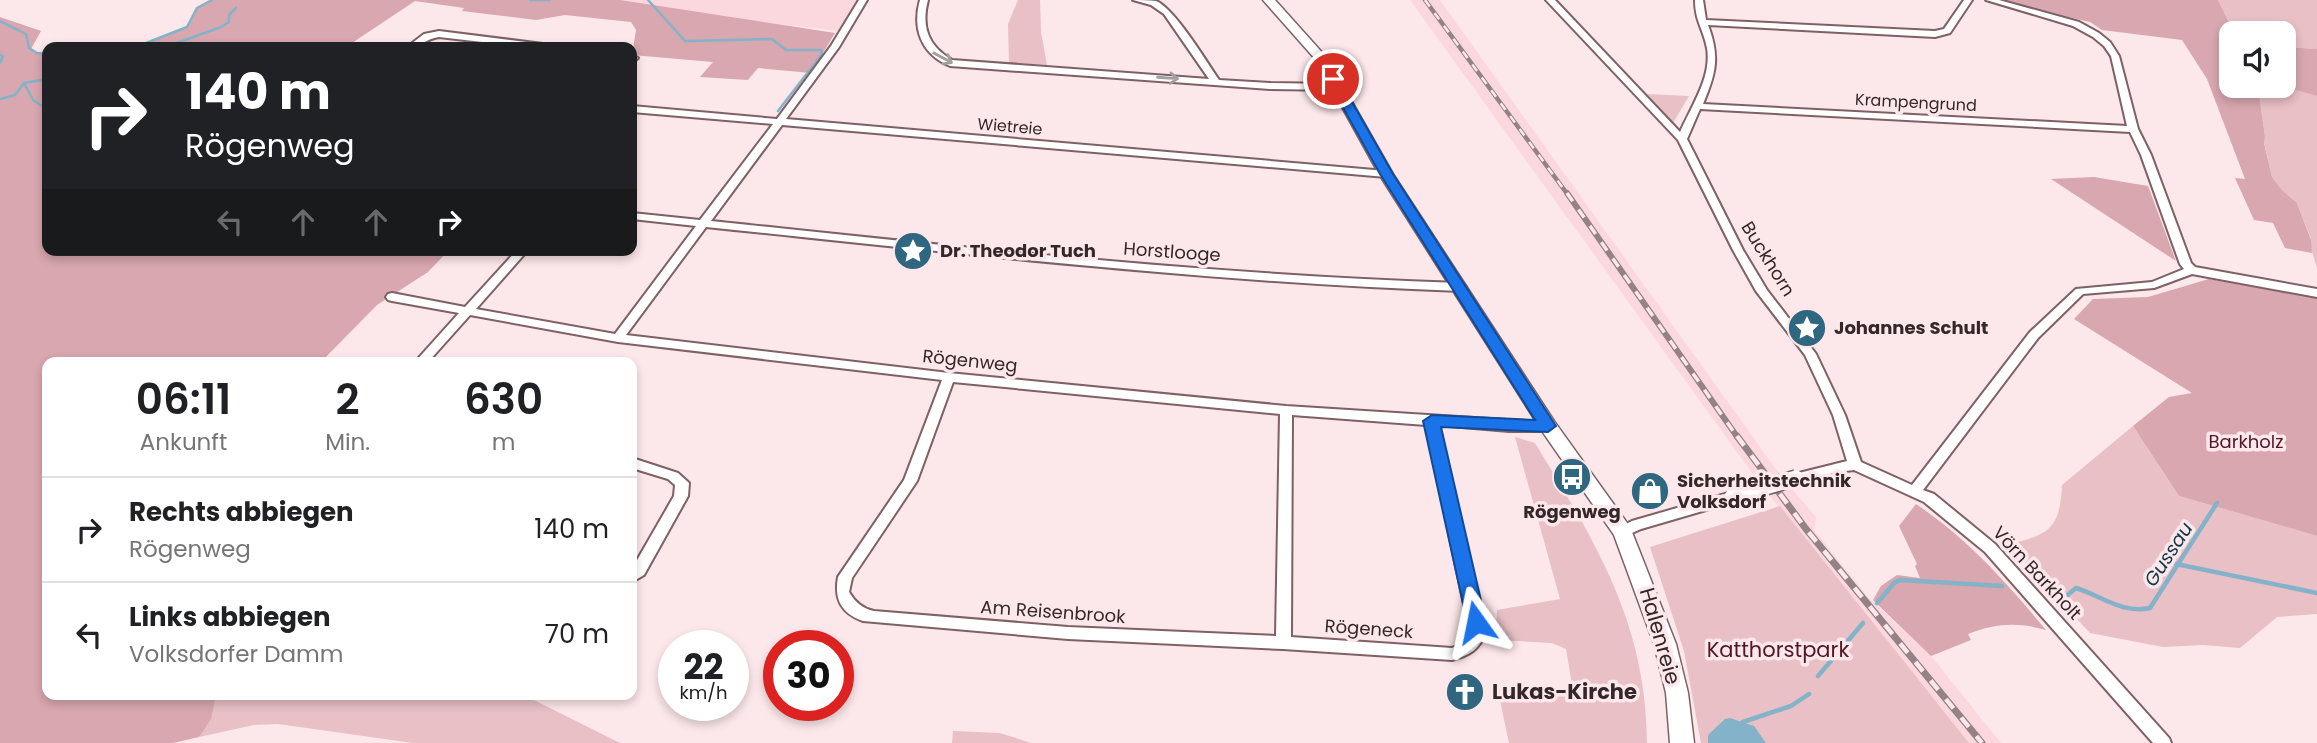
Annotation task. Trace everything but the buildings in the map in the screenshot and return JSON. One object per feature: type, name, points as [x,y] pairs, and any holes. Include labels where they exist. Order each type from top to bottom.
[{"type":"main road","name":"Halenreie","points":[[1269,0],[1321,58],[1386,174],[1548,426],[1623,532],[1665,644],[1677,693],[1682,743]]},
{"type":"street","points":[[618,338],[835,47],[863,0]]},
{"type":"street","points":[[924,0],[920,12],[925,42],[934,55],[950,63],[1310,89],[1337,87]]},
{"type":"street","points":[[1137,0],[1154,3],[1167,12],[1216,82]]},
{"type":"street","name":"Buckhorn","points":[[1550,0],[1682,139],[1738,250],[1762,291],[1810,354],[1843,427],[1855,465]]},
{"type":"street","points":[[1682,139],[1711,68],[1712,52],[1701,22],[1699,0]]},
{"type":"street","points":[[1701,22],[1935,34],[1947,31],[1968,0]]},
{"type":"street","points":[[1990,0],[2059,18],[2096,35],[2115,57],[2133,129],[2146,155],[2186,264],[2191,270]]},
{"type":"street","points":[[418,42],[427,36],[439,34],[503,42]]},
{"type":"street","name":"Krampengrund","points":[[1696,106],[2133,129]]},
{"type":"street","name":"Wietreie","points":[[637,109],[1386,174]]},
{"type":"street","name":"Horstlooge","points":[[637,216],[1004,256],[1309,280],[1460,287]]},
{"type":"street","points":[[426,357],[518,256]]},
{"type":"street","points":[[1915,491],[2034,335],[2074,295],[2089,289],[2154,285],[2191,270],[2317,293]]},
{"type":"street","name":"Rögenweg","points":[[392,297],[618,338],[949,377],[1286,410],[1548,426]]},
{"type":"street","name":"Am Reisenbrook","points":[[949,377],[910,481],[845,577],[842,593],[849,604],[863,615],[937,624],[1283,643]]},
{"type":"street","points":[[1283,643],[1286,410]]},
{"type":"street","name":"Rögeneck","points":[[1283,643],[1452,654],[1461,652],[1476,640],[1476,622],[1432,421]]},
{"type":"street","points":[[637,465],[673,476],[682,483],[681,496],[637,572]]},
{"type":"street","points":[[1623,532],[1637,525],[1796,478],[1855,465]]},
{"type":"street","name":"Vörn Barkholt","points":[[1855,465],[1915,491],[1941,507],[1990,548],[2163,743]]},
{"type":"shaded area","points":[[580,0],[857,0],[838,31]]},
{"type":"shaded area","points":[[1410,0],[1440,0],[1780,475],[1816,517],[1814,530],[1867,596],[1931,656],[2001,743],[1969,743],[1760,484]]},
{"type":"green space","points":[[212,0],[620,0],[835,33],[811,73],[758,68],[748,80],[700,77],[713,62],[637,55],[637,42],[634,42],[636,30],[631,22],[565,15],[536,20],[462,11],[464,8],[415,1],[354,42],[149,42],[187,27],[197,8]]},
{"type":"green space","points":[[1018,0],[1040,0],[1041,32],[1047,65],[1009,63],[1008,24]]},
{"type":"green space","points":[[1994,0],[2218,0],[2228,21],[2219,21],[2219,98],[2260,98],[2264,143],[2272,177],[2297,203],[2311,240],[2312,253],[2285,248],[2273,223],[2254,220],[2235,178],[2245,179],[2207,79],[2182,40],[2102,30],[2090,22]]},
{"type":"green space","points":[[2218,0],[2317,0],[2317,49],[2296,48],[2296,21],[2228,21]]},
{"type":"green space","points":[[0,17],[41,31],[31,49],[42,54],[42,256],[443,256],[428,272],[377,305],[326,357],[42,357],[42,700],[215,700],[211,719],[199,737],[173,743],[0,743]]},
{"type":"green space","points":[[2296,48],[2317,49],[2317,96],[2296,90]]},
{"type":"green space","points":[[2296,90],[2317,96],[2317,268],[2310,245],[2311,239],[2297,203],[2272,177],[2260,98],[2296,98]]},
{"type":"green space","points":[[1647,94],[1689,96],[1673,123]]},
{"type":"green space","points":[[2094,177],[2148,186],[2176,261],[2051,179]]},
{"type":"green space","name":"Barkholz","points":[[2209,279],[2317,298],[2317,536],[2179,496],[2133,426],[2169,397],[2192,393],[2074,319],[2093,299],[2148,297]]},
{"type":"green space","points":[[2133,426],[2179,496],[2317,536],[2317,614],[2277,617],[2240,648],[2203,645],[2163,647],[2090,633],[2008,544],[2034,537],[2050,527],[2059,511],[2062,485]]},
{"type":"green space","points":[[1515,437],[1535,443],[1578,515],[1614,585],[1638,659],[1647,743],[1509,743],[1497,686],[1573,691],[1566,649],[1552,643],[1496,640],[1497,610],[1560,599]]},
{"type":"green space","points":[[1916,504],[1986,562],[2046,630],[2016,625],[1988,628],[1968,634],[1971,640],[1931,656],[1873,600],[1881,586],[1897,575],[1920,578],[1915,566],[1917,564],[1899,526]]},
{"type":"green space","name":"Katthorstpark","points":[[1780,506],[1969,743],[1701,743],[1684,651],[1650,547]]},
{"type":"green space","points":[[214,700],[534,700],[620,743],[413,743],[278,724],[254,725],[199,737]]},
{"type":"green space","points":[[953,731],[1000,733],[1031,743],[952,743]]},
{"type":"water","points":[[1730,718],[1754,726],[1766,743],[1708,743],[1708,735],[1725,719]]},
{"type":"waterway","points":[[149,42],[187,27],[197,8],[212,0]]},
{"type":"waterway","points":[[530,0],[550,0]]},
{"type":"waterway","points":[[648,0],[685,41],[772,39],[786,50],[821,50],[822,54],[778,111]]},
{"type":"waterway","points":[[180,42],[221,27],[229,22],[229,15],[236,8]]},
{"type":"waterway","points":[[0,21],[26,34],[29,48],[42,54]]},
{"type":"waterway","points":[[0,55],[3,56],[0,63]]},
{"type":"waterway","points":[[24,83],[42,80]]},
{"type":"waterway","points":[[0,99],[15,95],[24,83]]},
{"type":"waterway","points":[[24,83],[32,98]]},
{"type":"waterway","points":[[33,100],[42,106]]},
{"type":"waterway","name":"Gussau","points":[[2178,564],[2217,503]]},
{"type":"waterway","name":"Gussau","points":[[2059,597],[2064,598],[2076,588],[2130,609],[2150,608],[2178,564]]},
{"type":"waterway","points":[[2178,564],[2317,593]]},
{"type":"waterway","name":"Gussau","points":[[1877,603],[1895,582],[1901,580],[2002,586]]},
{"type":"waterway","name":"Gussau","points":[[1818,676],[1863,623]]},
{"type":"waterway","name":"Gussau","points":[[1743,722],[1791,706],[1809,694]]},
{"type":"railway","points":[[1425,0],[1568,195]]},
{"type":"railway","points":[[1567,193],[1738,438]]},
{"type":"railway","points":[[1737,436],[1806,529],[1982,743]]},
{"type":"place","name":"Dr. Theodor Tuch","points":[[913,251]]},
{"type":"place","name":"Johannes Schult","points":[[1807,328]]},
{"type":"place","name":"Rögenweg","points":[[1572,477]]},
{"type":"place","name":"Sicherheitstechnik Volksdorf","points":[[1650,491]]},
{"type":"place","name":"Lukas-Kirche","points":[[1465,692]]},
{"type":"route","points":[[1333,79],[1386,174],[1548,426],[1432,421],[1476,622]]}]
